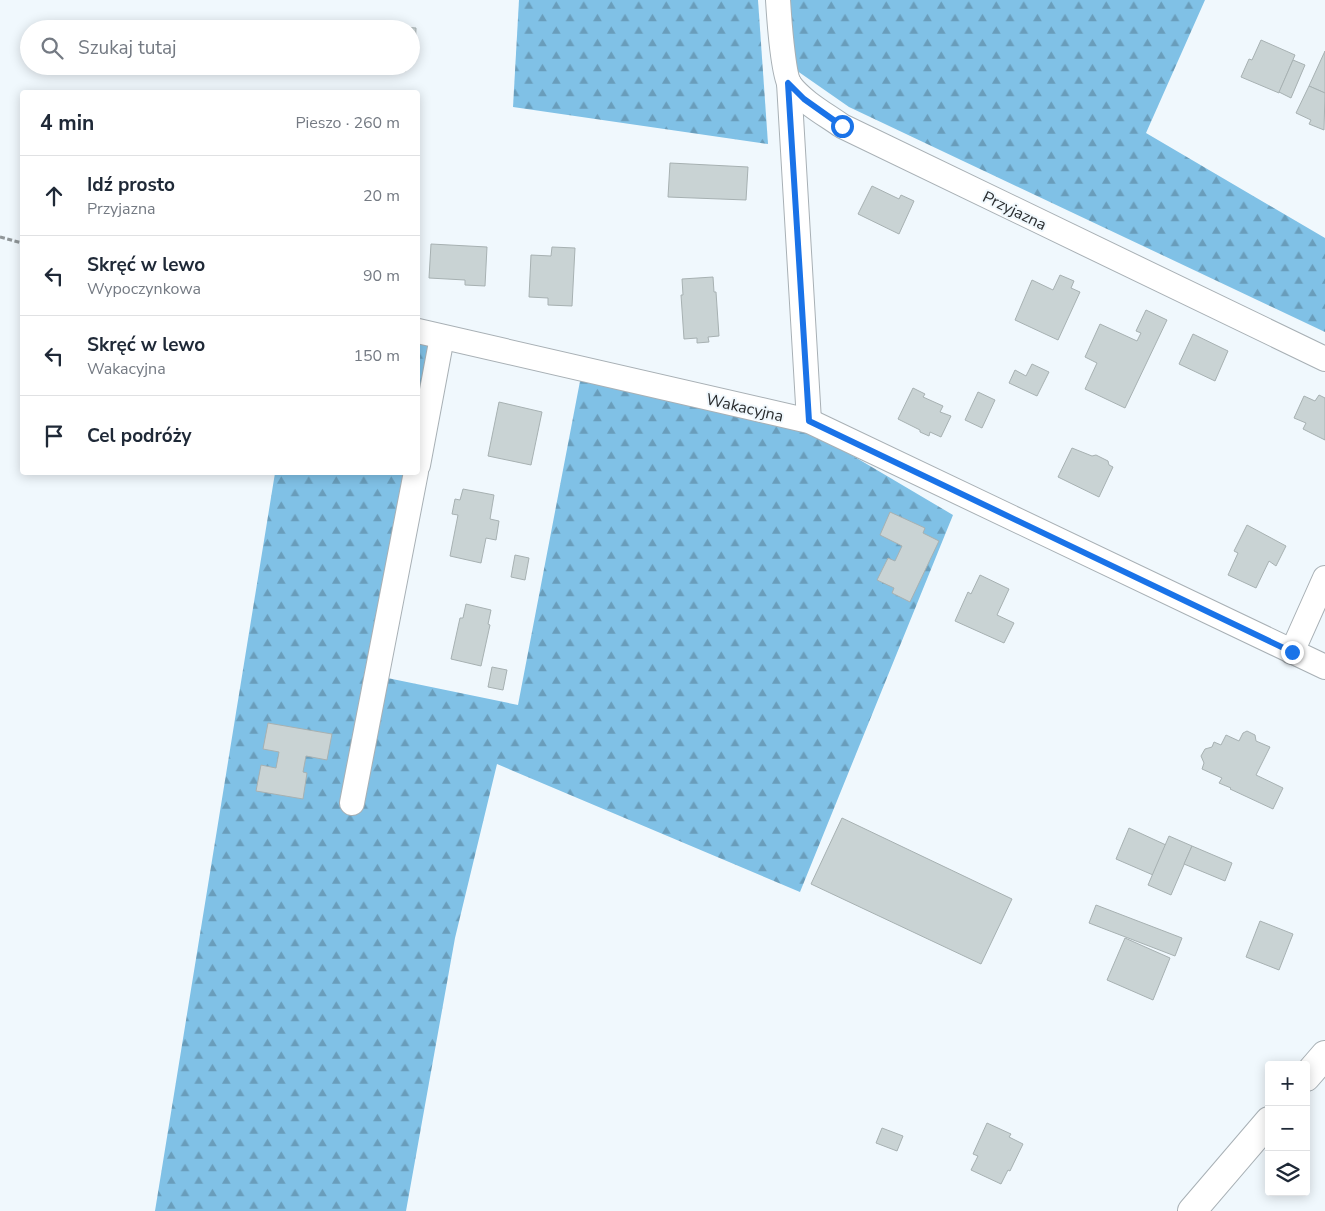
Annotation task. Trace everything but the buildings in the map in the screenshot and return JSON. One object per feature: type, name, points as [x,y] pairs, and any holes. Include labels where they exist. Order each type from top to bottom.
[{"type":"main road","points":[[1310,1071],[1325,1054]]},
{"type":"main road","points":[[1192,1211],[1265,1125]]},
{"type":"street","points":[[778,0],[783,57],[788,83],[809,421]]},
{"type":"street","name":"Przyjazna","points":[[788,83],[804,99],[842,126],[1325,359]]},
{"type":"street","name":"Wakacyjna","points":[[420,332],[809,421],[1325,667]]},
{"type":"street","points":[[420,454],[442,337]]},
{"type":"street","points":[[352,803],[415,475]]},
{"type":"street","points":[[1292,652],[1325,578]]},
{"type":"path","points":[[0,237],[20,242]]},
{"type":"green space","points":[[519,0],[758,0],[768,144],[513,107]]},
{"type":"green space","points":[[787,0],[1205,0],[1146,133],[1325,238],[1325,332],[849,107],[793,68]]},
{"type":"green space","points":[[420,337],[431,344],[420,403]]},
{"type":"green space","points":[[581,376],[799,424],[953,515],[800,892],[497,764],[455,938],[406,1211],[155,1211],[275,475],[406,475],[368,674],[518,705]]},
{"type":"route","points":[[842,126],[804,99],[788,83],[809,421],[1292,652]]}]
